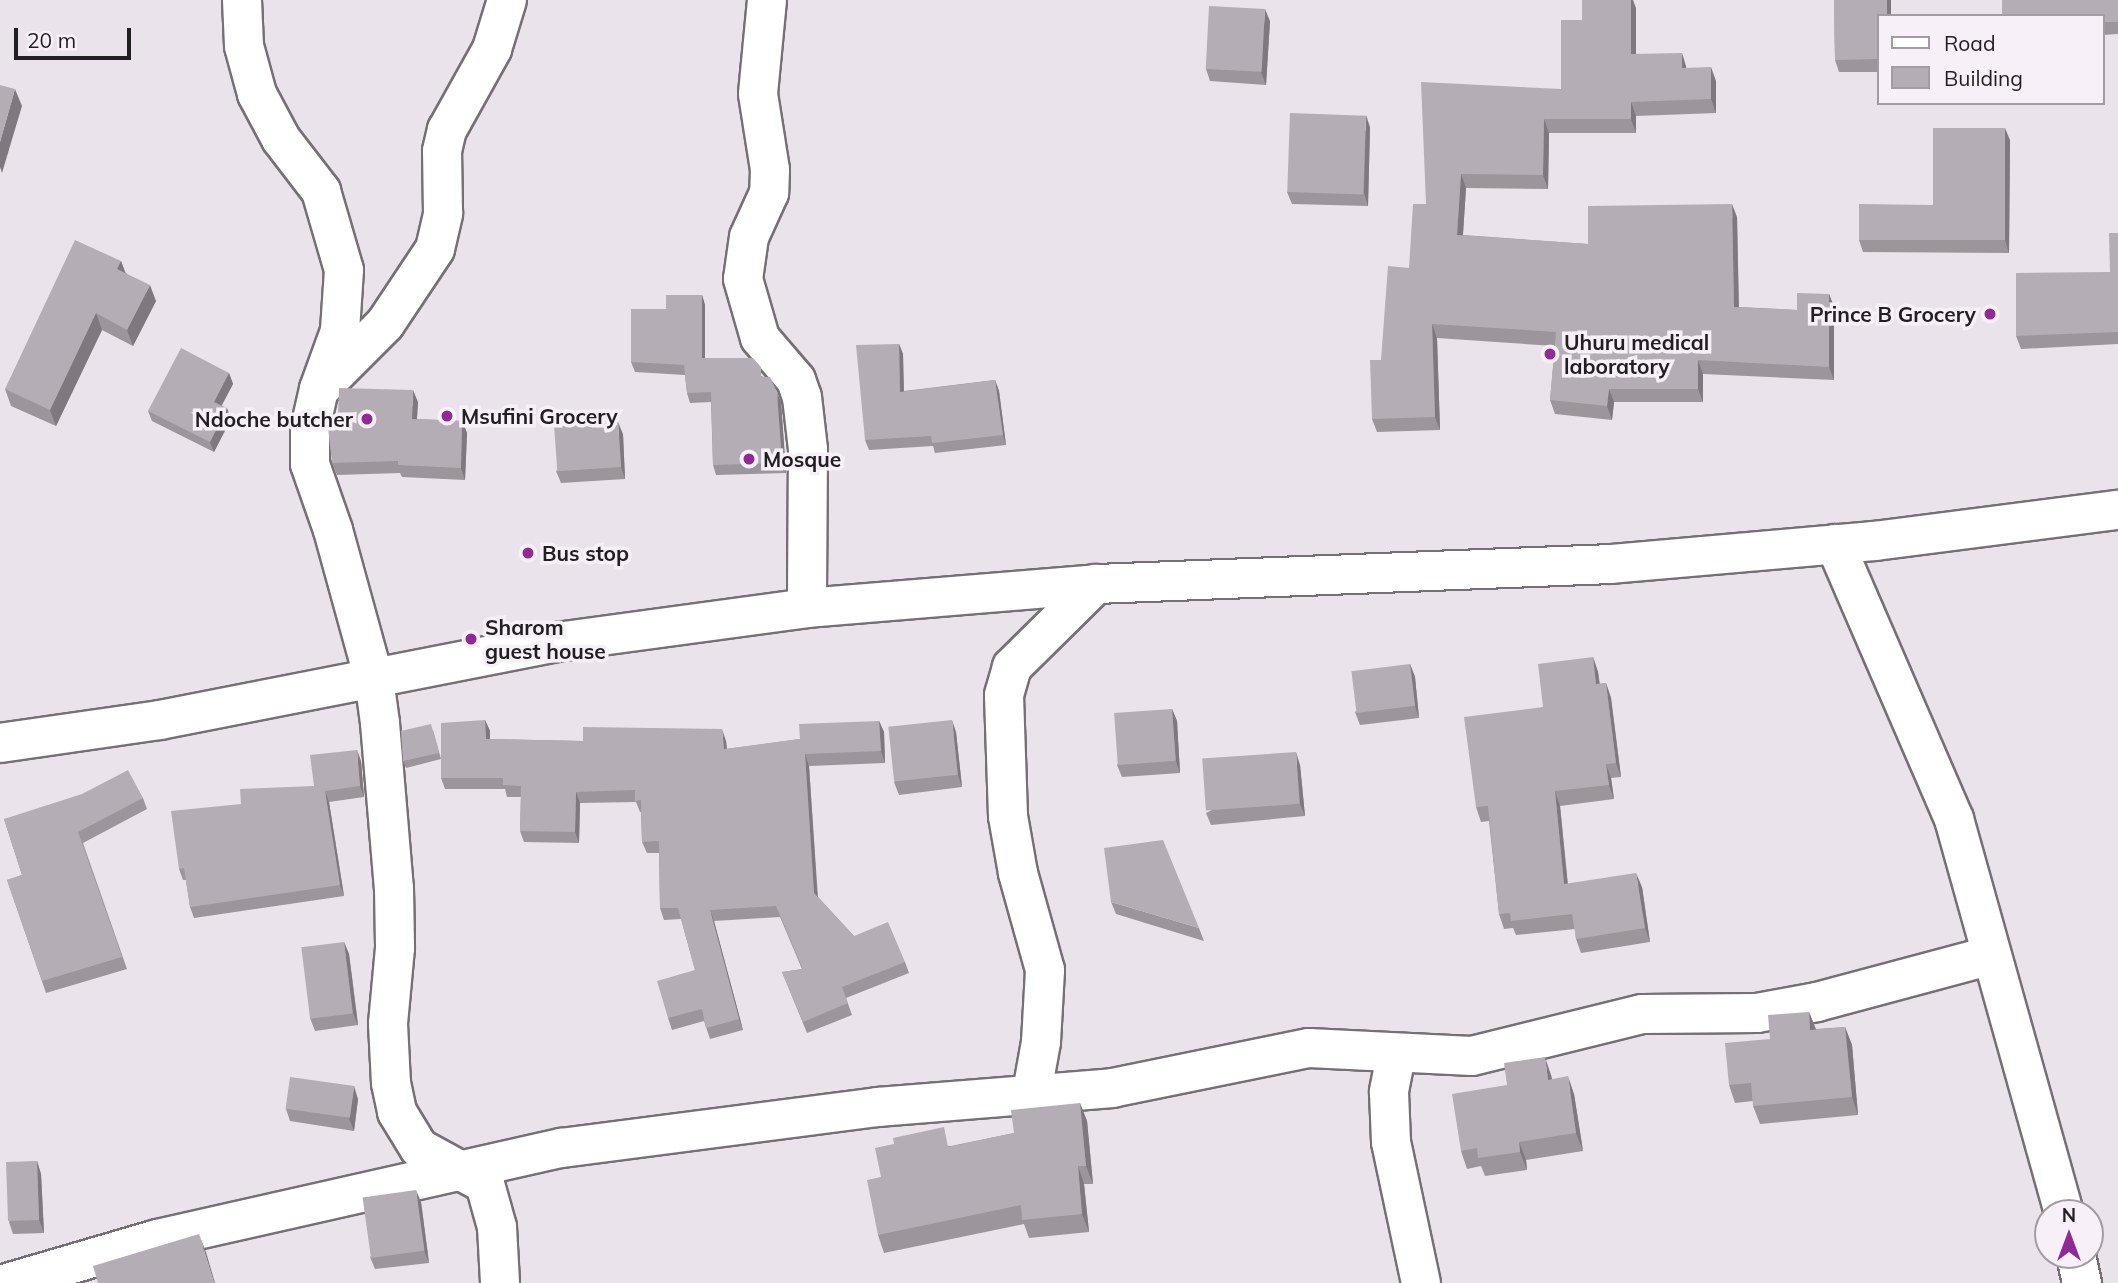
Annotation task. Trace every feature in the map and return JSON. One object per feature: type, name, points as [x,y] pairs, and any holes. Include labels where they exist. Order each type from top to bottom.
[{"type":"main road","points":[[242,0],[244,46],[257,94],[281,139],[321,191],[344,270],[340,331],[319,389],[310,429],[310,464],[333,530],[374,679],[393,852],[395,948],[388,1024],[391,1083],[397,1112],[419,1148],[438,1162],[481,1178],[497,1227],[500,1283]]},
{"type":"main road","points":[[319,389],[385,324],[435,249],[443,213],[442,151],[447,130],[492,49],[507,0]]},
{"type":"main road","points":[[767,0],[758,94],[770,170],[769,193],[749,237],[743,279],[749,312],[760,338],[796,380],[802,397],[808,450],[807,608]]},
{"type":"main road","points":[[0,743],[160,720],[557,642],[807,608],[1096,584],[1611,564],[1835,544],[2118,510]]},
{"type":"main road","points":[[1835,544],[1954,818],[1989,956],[2060,1199]]},
{"type":"main road","points":[[1032,1092],[1041,1042],[1045,970],[1018,873],[1008,816],[1004,695],[1012,667],[1096,584]]},
{"type":"main road","points":[[6,1283],[157,1239],[608,1141],[1032,1092],[1112,1088],[1309,1048],[1396,1055],[1472,1056],[1642,1014],[1757,1013],[1846,996],[1989,956]]},
{"type":"main road","points":[[1396,1055],[1389,1092],[1391,1142],[1421,1283]]},
{"type":"building","points":[[1582,0],[1631,0],[1631,54],[1682,53],[1682,68],[1711,67],[1711,99],[1631,102],[1631,119],[1544,119],[1543,175],[1461,174],[1457,235],[1588,244],[1588,206],[1732,204],[1734,307],[1797,310],[1797,293],[1829,294],[1829,367],[1698,360],[1698,389],[1609,389],[1607,406],[1550,400],[1556,332],[1432,324],[1435,417],[1372,419],[1370,360],[1381,360],[1388,266],[1409,268],[1413,204],[1426,204],[1421,82],[1561,89],[1561,20],[1582,20]]},
{"type":"building","points":[[1834,0],[1887,0],[1887,14],[1876,14],[1876,59],[1835,60]]},
{"type":"building","points":[[2002,0],[2118,0],[2118,22],[2104,22],[2104,14],[2002,14]]},
{"type":"building","points":[[1209,6],[1265,9],[1262,72],[1206,69]]},
{"type":"building","points":[[0,85],[15,89],[0,142]]},
{"type":"building","points":[[1290,113],[1366,116],[1363,195],[1287,192]]},
{"type":"building","points":[[1933,128],[2005,128],[2005,240],[1859,240],[1859,204],[1933,205]]},
{"type":"building","points":[[2109,233],[2118,233],[2118,332],[2016,336],[2016,273],[2110,272]]},
{"type":"building","points":[[75,240],[121,261],[117,269],[150,285],[127,330],[96,313],[50,410],[5,389]]},
{"type":"building","points":[[666,295],[702,295],[702,358],[753,358],[761,367],[761,377],[770,377],[777,392],[782,463],[713,465],[711,392],[687,393],[684,365],[631,362],[631,309],[666,309]]},
{"type":"building","points":[[899,344],[900,392],[995,380],[1003,435],[932,443],[931,436],[865,440],[856,345]]},
{"type":"building","points":[[181,348],[229,373],[214,402],[227,408],[210,442],[148,411]]},
{"type":"building","points":[[339,388],[413,390],[412,419],[462,421],[461,468],[398,465],[398,461],[332,463],[327,419],[338,415]]},
{"type":"building","points":[[618,422],[621,467],[557,471],[554,426]]},
{"type":"building","points":[[1593,657],[1596,684],[1606,683],[1616,763],[1606,764],[1609,785],[1555,791],[1564,884],[1636,873],[1645,928],[1576,939],[1572,914],[1511,921],[1510,913],[1499,914],[1488,806],[1476,807],[1464,717],[1543,707],[1538,664]]},
{"type":"building","points":[[1410,664],[1415,706],[1357,713],[1351,671]]},
{"type":"building","points":[[1172,709],[1176,761],[1118,765],[1114,713]]},
{"type":"building","points":[[485,720],[486,739],[583,741],[583,727],[722,729],[724,749],[800,739],[799,724],[879,721],[881,751],[805,754],[814,893],[854,936],[888,922],[905,962],[842,987],[848,1003],[803,1022],[782,972],[803,969],[776,906],[710,910],[739,1019],[706,1028],[702,1009],[668,1018],[657,981],[695,970],[678,908],[660,908],[659,841],[642,842],[641,800],[635,801],[635,790],[576,792],[575,832],[520,831],[521,786],[503,785],[503,778],[441,778],[441,723]]},
{"type":"building","points":[[952,720],[958,775],[894,781],[888,727]]},
{"type":"building","points":[[431,724],[439,753],[403,761],[401,731]]},
{"type":"building","points":[[357,750],[360,786],[325,791],[340,885],[190,907],[184,868],[179,869],[171,811],[241,804],[240,789],[314,786],[310,755]]},
{"type":"building","points":[[1296,752],[1300,804],[1206,810],[1202,759]]},
{"type":"building","points":[[128,770],[143,798],[78,832],[122,957],[42,981],[7,880],[22,875],[4,819],[82,794]]},
{"type":"building","points":[[1163,840],[1199,928],[1111,902],[1104,848]]},
{"type":"building","points":[[344,942],[353,1013],[310,1019],[301,947]]},
{"type":"building","points":[[1809,1012],[1810,1030],[1845,1027],[1852,1097],[1753,1106],[1751,1083],[1729,1085],[1725,1043],[1770,1039],[1768,1015]]},
{"type":"building","points":[[1545,1057],[1548,1080],[1568,1076],[1576,1133],[1519,1142],[1520,1152],[1478,1158],[1477,1148],[1461,1151],[1452,1094],[1507,1085],[1504,1063]]},
{"type":"building","points":[[290,1077],[354,1086],[350,1118],[286,1109]]},
{"type":"building","points":[[1080,1103],[1086,1166],[1078,1166],[1082,1214],[1022,1220],[1021,1205],[878,1235],[867,1180],[881,1177],[875,1148],[894,1144],[893,1138],[944,1127],[948,1147],[1014,1133],[1011,1110]]},
{"type":"building","points":[[37,1161],[39,1220],[8,1221],[6,1162]]},
{"type":"building","points":[[416,1190],[424,1250],[371,1258],[363,1198]]},
{"type":"building","points":[[199,1234],[214,1283],[98,1283],[93,1266]]},
{"type":"place","name":"Prince B Grocery","points":[[1990,314]]},
{"type":"place","name":"Uhuru medical laboratory","points":[[1550,354]]},
{"type":"place","name":"Msufini Grocery","points":[[447,416]]},
{"type":"place","name":"Ndoche butcher","points":[[367,419]]},
{"type":"place","name":"Mosque","points":[[749,459]]},
{"type":"place","name":"Bus stop","points":[[528,553]]},
{"type":"place","name":"Sharom guest house","points":[[471,639]]}]
